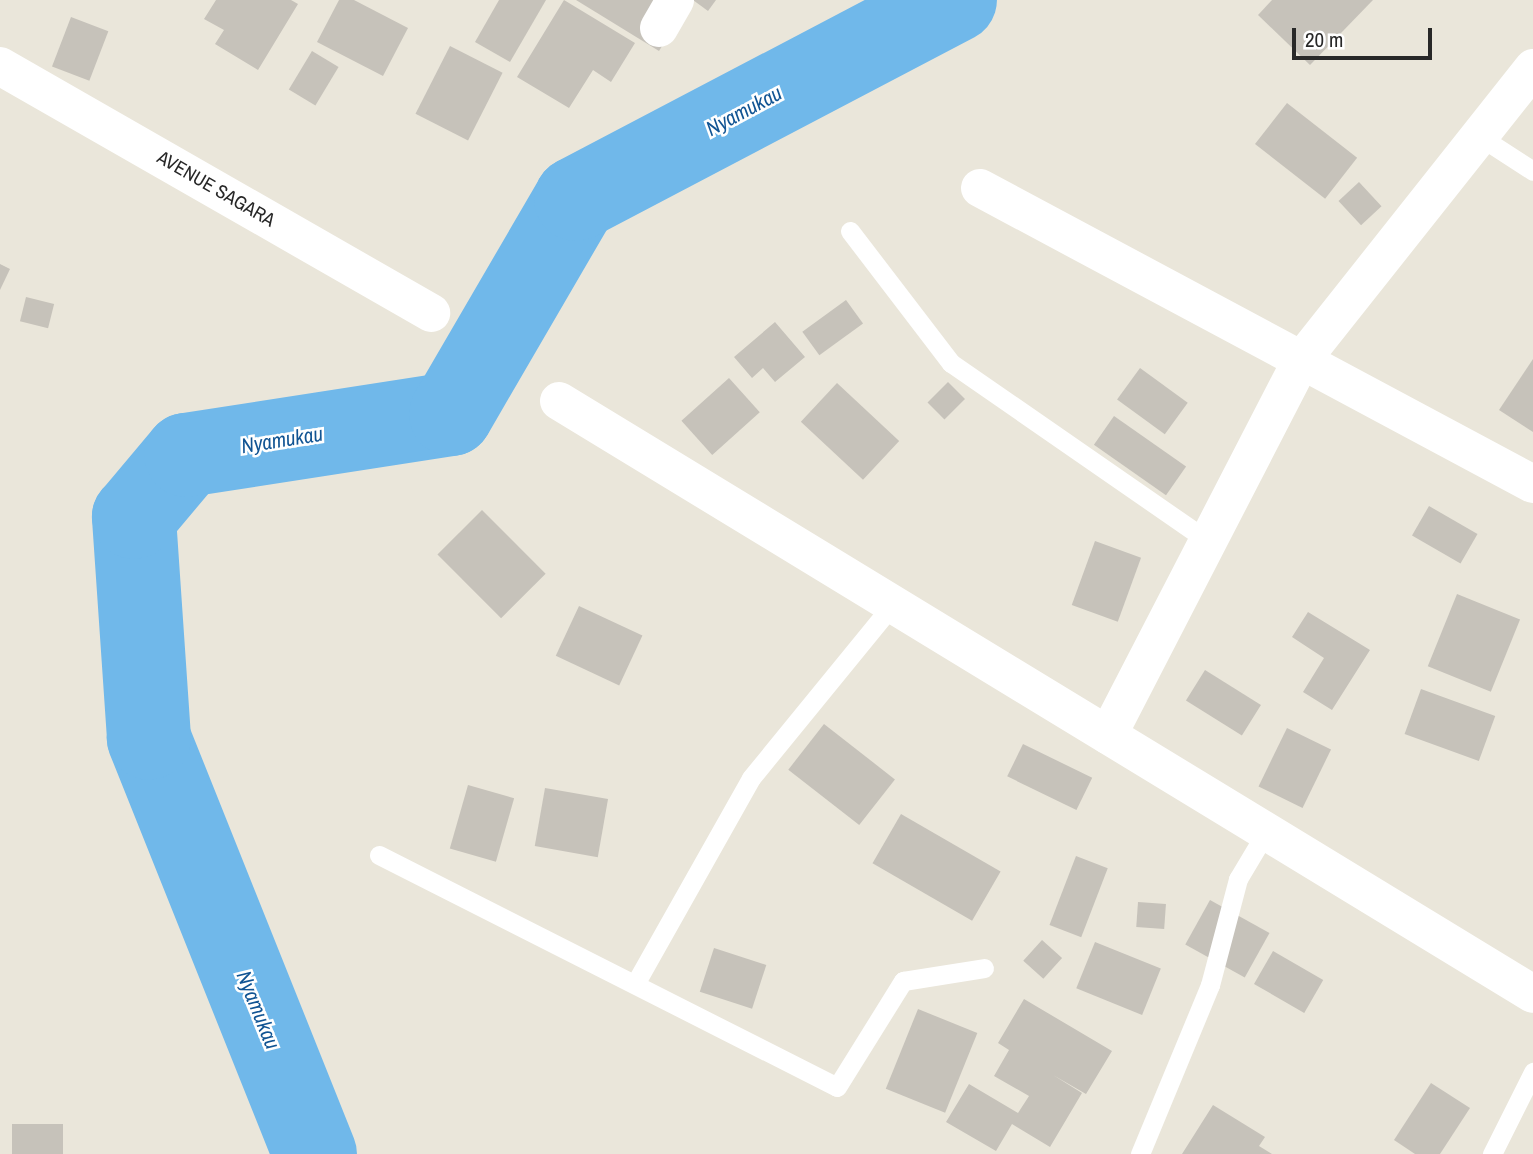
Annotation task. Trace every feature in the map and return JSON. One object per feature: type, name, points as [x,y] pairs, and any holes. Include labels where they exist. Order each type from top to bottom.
[{"type":"street","name":"AVENUE SAGARA","points":[[0,66],[431,313]]},
{"type":"street","points":[[1108,735],[1301,362],[1533,68]]},
{"type":"street","points":[[980,188],[1533,484]]},
{"type":"street","points":[[559,401],[1533,994]]},
{"type":"lane","points":[[1479,136],[1533,171]]},
{"type":"lane","points":[[850,231],[951,363],[1208,541]]},
{"type":"lane","points":[[635,985],[751,778],[893,604]]},
{"type":"lane","points":[[1140,1154],[1210,985],[1238,879],[1266,832]]},
{"type":"lane","points":[[379,855],[837,1087],[903,981],[984,968]]},
{"type":"lane","points":[[1492,1154],[1533,1072]]},
{"type":"building","points":[[216,0],[291,0],[298,4],[258,70],[215,44],[224,30],[204,19]]},
{"type":"building","points":[[339,0],[354,0],[408,28],[383,76],[317,42]]},
{"type":"building","points":[[499,0],[546,0],[510,62],[475,42]]},
{"type":"building","points":[[564,0],[635,43],[611,82],[593,70],[569,108],[517,77]]},
{"type":"building","points":[[576,0],[657,0],[681,15],[659,51]]},
{"type":"building","points":[[693,0],[716,0],[708,11]]},
{"type":"building","points":[[1272,0],[1373,0],[1310,65],[1258,15]]},
{"type":"building","points":[[71,17],[108,31],[89,81],[52,66]]},
{"type":"building","points":[[450,46],[503,73],[468,141],[415,114]]},
{"type":"building","points":[[312,51],[339,67],[315,106],[289,90]]},
{"type":"building","points":[[1287,103],[1357,158],[1325,199],[1255,144]]},
{"type":"building","points":[[1359,182],[1382,206],[1361,225],[1339,201]]},
{"type":"building","points":[[0,264],[10,269],[0,290]]},
{"type":"building","points":[[26,297],[54,304],[48,328],[20,321]]},
{"type":"building","points":[[846,300],[863,323],[819,355],[802,332]]},
{"type":"building","points":[[775,322],[805,357],[775,382],[763,368],[752,378],[734,357]]},
{"type":"building","points":[[1533,359],[1533,432],[1499,410]]},
{"type":"building","points":[[1140,368],[1188,403],[1165,434],[1117,400]]},
{"type":"building","points":[[729,378],[760,412],[712,455],[681,421]]},
{"type":"building","points":[[948,382],[965,399],[944,419],[927,403]]},
{"type":"building","points":[[837,383],[899,441],[863,480],[801,422]]},
{"type":"building","points":[[1114,416],[1186,466],[1166,495],[1094,445]]},
{"type":"building","points":[[1429,506],[1477,534],[1460,563],[1412,535]]},
{"type":"building","points":[[482,510],[546,574],[501,618],[437,555]]},
{"type":"building","points":[[1095,541],[1141,558],[1118,622],[1072,605]]},
{"type":"building","points":[[1457,594],[1520,619],[1491,692],[1428,666]]},
{"type":"building","points":[[579,606],[642,636],[619,685],[556,656]]},
{"type":"building","points":[[1308,612],[1370,650],[1332,710],[1303,692],[1324,658],[1292,637]]},
{"type":"building","points":[[1205,670],[1261,705],[1242,736],[1186,701]]},
{"type":"building","points":[[1421,689],[1495,716],[1479,761],[1405,734]]},
{"type":"building","points":[[824,724],[895,779],[859,825],[788,770]]},
{"type":"building","points":[[1287,728],[1331,749],[1303,808],[1259,786]]},
{"type":"building","points":[[1023,744],[1092,778],[1076,810],[1007,776]]},
{"type":"building","points":[[468,785],[514,798],[496,862],[450,848]]},
{"type":"building","points":[[545,788],[608,799],[598,857],[535,846]]},
{"type":"building","points":[[901,814],[1001,872],[972,921],[872,863]]},
{"type":"building","points":[[1076,856],[1108,868],[1081,937],[1049,925]]},
{"type":"building","points":[[1210,900],[1269,933],[1245,978],[1185,945]]},
{"type":"building","points":[[1138,902],[1166,904],[1164,929],[1136,927]]},
{"type":"building","points":[[1042,940],[1062,958],[1043,979],[1023,961]]},
{"type":"building","points":[[1095,942],[1161,969],[1142,1015],[1076,988]]},
{"type":"building","points":[[714,948],[766,965],[752,1009],[700,992]]},
{"type":"building","points":[[1273,951],[1323,980],[1304,1013],[1254,984]]},
{"type":"building","points":[[1024,999],[1112,1051],[1086,1094],[1053,1075],[1082,1093],[1050,1147],[1012,1124],[996,1151],[946,1122],[969,1084],[1018,1113],[1029,1096],[994,1076],[1009,1050],[998,1043]]},
{"type":"building","points":[[918,1009],[977,1033],[945,1113],[886,1089]]},
{"type":"building","points":[[1431,1083],[1470,1108],[1440,1154],[1415,1154],[1394,1140]]},
{"type":"building","points":[[1213,1105],[1265,1137],[1259,1146],[1272,1154],[1182,1154]]},
{"type":"building","points":[[12,1124],[63,1124],[63,1154],[12,1154]]},
{"type":"waterway","name":"Nyamukau","points":[[315,1154],[149,738],[134,517],[186,455],[451,414],[576,199],[955,0]]}]
